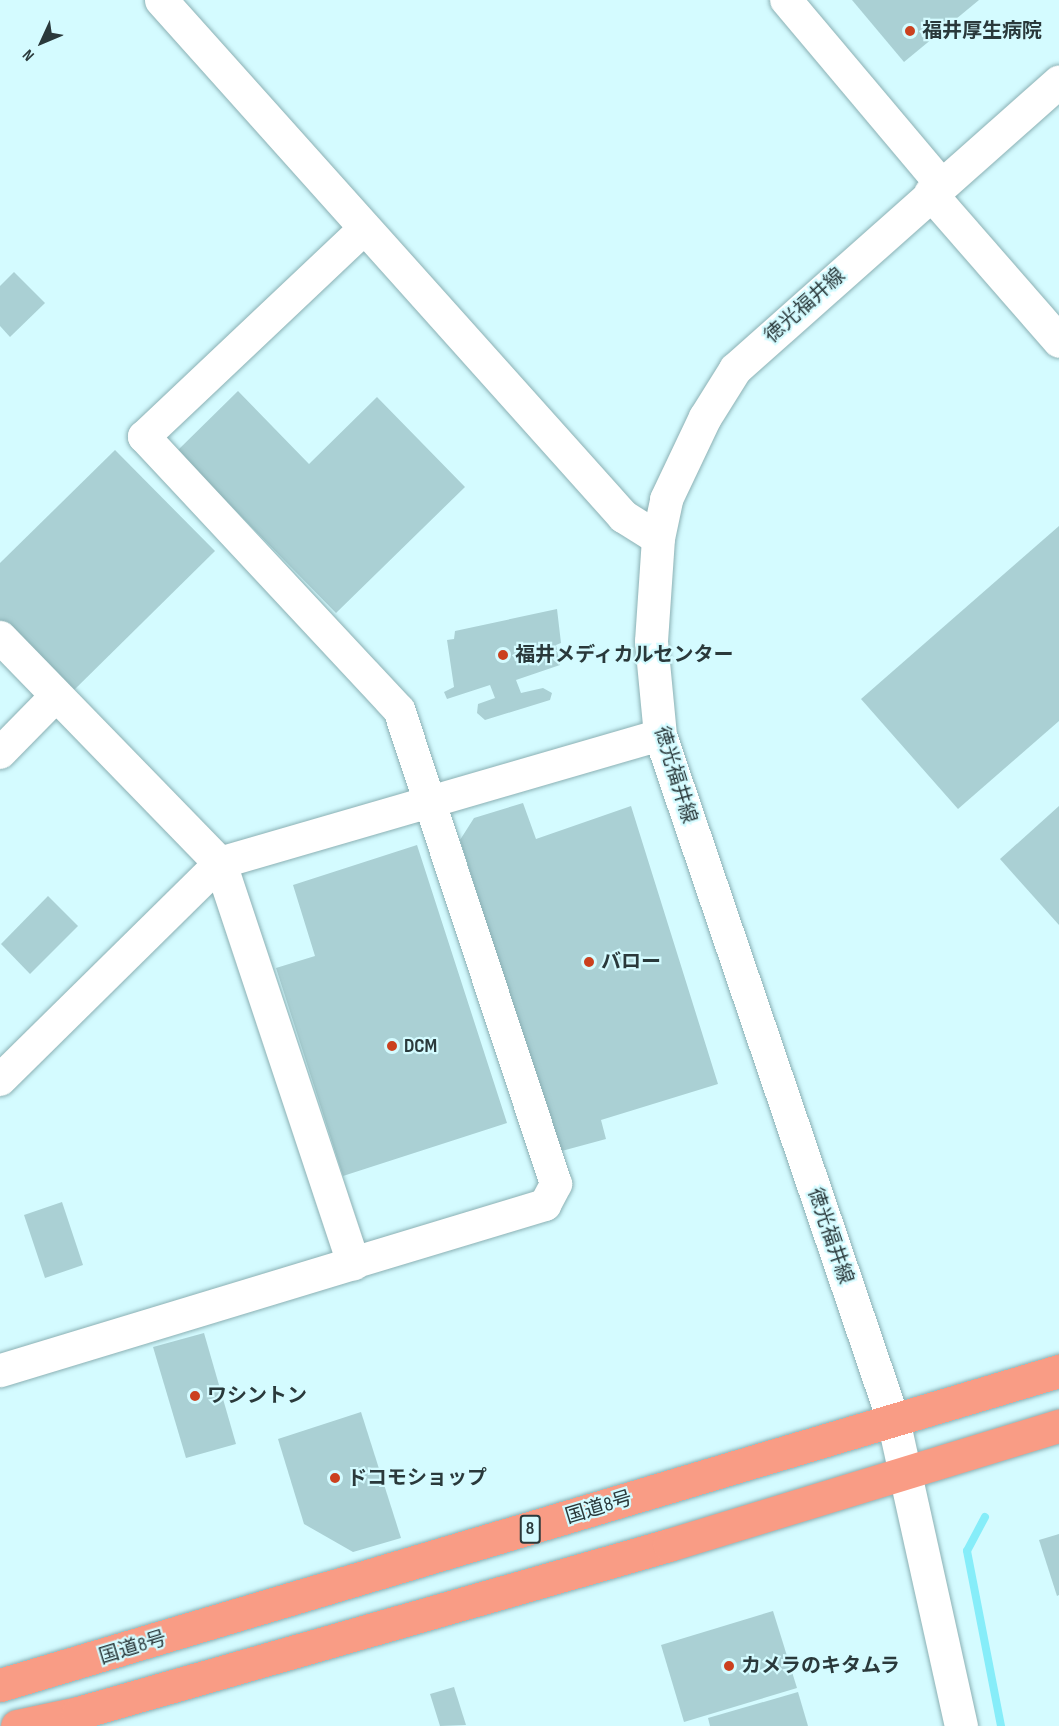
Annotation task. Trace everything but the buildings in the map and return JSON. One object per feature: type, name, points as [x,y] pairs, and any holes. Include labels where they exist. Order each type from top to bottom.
[{"type":"highway","name":"国道8号","points":[[0,1685],[1059,1371]]},
{"type":"highway","points":[[17,1726],[78,1713],[907,1475],[1059,1426]]},
{"type":"street","points":[[161,0],[623,516],[658,537]]},
{"type":"street","points":[[786,0],[1059,341]]},
{"type":"street","name":"徳光福井線","points":[[961,1726],[893,1420],[660,735],[651,641],[658,537],[666,499],[705,417],[735,369],[935,188],[1059,81]]},
{"type":"street","points":[[0,1370],[545,1205],[556,1184],[399,710],[144,437],[364,229]]},
{"type":"street","points":[[0,637],[220,862],[353,1263]]},
{"type":"street","points":[[0,753],[56,696]]},
{"type":"street","points":[[0,1080],[220,862],[660,735]]},
{"type":"waterway","points":[[985,1517],[967,1551],[1001,1726]]},
{"type":"place","name":"福井厚生病院","points":[[910,31]]},
{"type":"place","name":"福井メディカルセンター","points":[[503,655]]},
{"type":"place","name":"バロー","points":[[589,962]]},
{"type":"place","name":"DCM","points":[[392,1046]]},
{"type":"place","name":"ワシントン","points":[[195,1396]]},
{"type":"place","name":"ドコモショップ","points":[[335,1478]]},
{"type":"place","name":"カメラのキタムラ","points":[[729,1666]]}]
